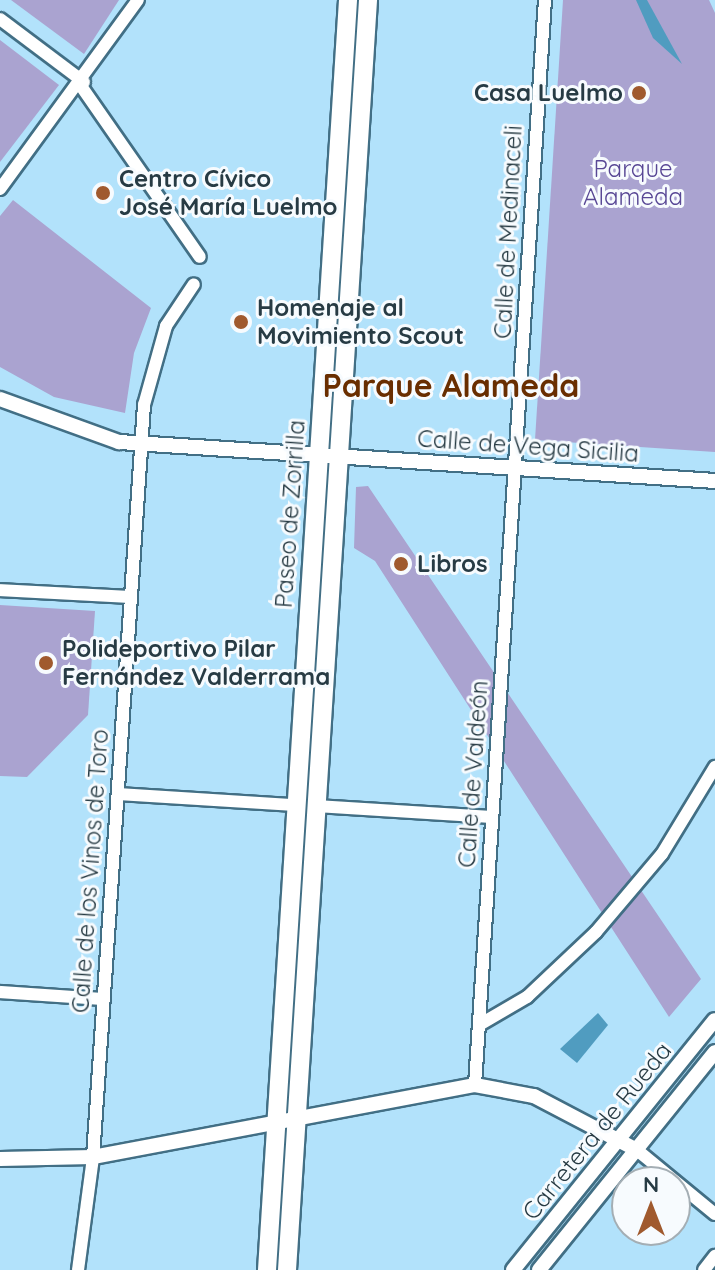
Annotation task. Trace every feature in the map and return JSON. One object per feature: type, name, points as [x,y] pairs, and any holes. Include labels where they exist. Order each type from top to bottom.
[{"type":"main road","name":"Paseo de Zorrilla","points":[[267,1270],[348,0]]},
{"type":"main road","name":"Paseo de Zorrilla","points":[[287,1270],[368,0]]},
{"type":"street","points":[[0,189],[82,84],[138,0]]},
{"type":"street","name":"Calle de Medinaceli","points":[[516,467],[545,0]]},
{"type":"street","points":[[0,19],[82,84],[200,257]]},
{"type":"street","name":"Calle de los Vinos de Toro","points":[[78,1270],[93,1157],[139,444],[150,371],[166,326],[194,284]]},
{"type":"street","name":"Calle de Vega Sicilia","points":[[0,399],[73,431],[139,444],[715,481]]},
{"type":"street","name":"Calle de Valdeón","points":[[475,1085],[516,467]]},
{"type":"street","points":[[0,590],[129,597]]},
{"type":"street","points":[[479,1025],[527,997],[596,932],[662,854],[715,767]]},
{"type":"street","points":[[118,794],[295,805]]},
{"type":"street","points":[[316,806],[492,817]]},
{"type":"street","points":[[0,992],[104,999]]},
{"type":"street","name":"Carretera de Rueda","points":[[513,1270],[715,1020]]},
{"type":"street","name":"Carretera de Rueda","points":[[539,1270],[715,1052]]},
{"type":"street","points":[[0,1159],[93,1157],[275,1126],[389,1096],[475,1085],[534,1096],[621,1138],[715,1214]]},
{"type":"street","points":[[704,1270],[715,1256]]},
{"type":"green space","points":[[11,0],[119,0],[84,54]]},
{"type":"green space","name":"Parque Alameda","points":[[563,0],[709,0],[715,13],[715,452],[535,440]]},
{"type":"green space","points":[[0,40],[59,85],[0,162]]},
{"type":"green space","points":[[13,200],[151,308],[134,353],[125,413],[54,397],[0,367],[0,216]]},
{"type":"green space","points":[[368,486],[701,979],[669,1017],[375,561],[354,548],[356,487]]},
{"type":"green space","name":"Polideportivo Pilar Fernández Valderrama","points":[[0,605],[95,611],[88,715],[27,777],[0,776]]},
{"type":"water","points":[[636,0],[647,0],[682,64],[653,38]]},
{"type":"water","points":[[598,1013],[608,1025],[577,1063],[560,1049]]},
{"type":"place","name":"Casa Luelmo","points":[[639,93]]},
{"type":"place","name":"Centro Cívico José María Luelmo","points":[[103,193]]},
{"type":"place","name":"Homenaje al Movimiento Scout","points":[[241,322]]},
{"type":"place","name":"Libros","points":[[401,564]]},
{"type":"place","name":"Polideportivo Pilar Fernández Valderrama","points":[[46,663]]},
{"type":"district","name":"Parque Alameda","points":[[451,385]]}]
